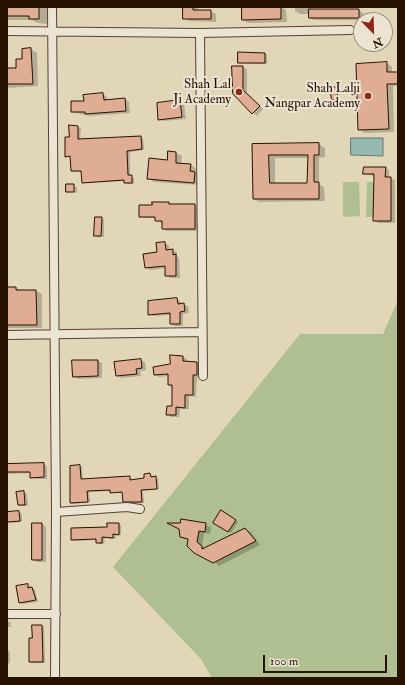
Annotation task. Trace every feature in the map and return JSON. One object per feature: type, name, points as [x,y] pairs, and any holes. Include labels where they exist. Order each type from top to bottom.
[{"type":"street","points":[[52,7],[56,512],[55,678]]},
{"type":"street","points":[[7,31],[51,30],[200,33],[350,30]]},
{"type":"street","points":[[200,33],[203,376]]},
{"type":"street","points":[[7,335],[202,332]]},
{"type":"street","points":[[56,512],[128,507],[140,509]]},
{"type":"street","points":[[7,614],[56,614]]},
{"type":"green space","points":[[343,182],[359,182],[360,216],[343,217]]},
{"type":"green space","points":[[367,182],[384,182],[383,217],[366,217]]},
{"type":"green space","points":[[398,300],[398,678],[212,678],[201,659],[113,567],[300,334],[383,334]]},
{"type":"water","points":[[351,138],[383,138],[383,156],[351,155]]},
{"type":"building","points":[[7,7],[39,7],[39,19],[29,19],[29,16],[7,16]]},
{"type":"building","points":[[183,7],[193,7],[193,10],[211,10],[211,19],[183,19]]},
{"type":"building","points":[[242,7],[281,7],[281,19],[242,20]]},
{"type":"building","points":[[309,9],[359,9],[359,12],[353,12],[353,18],[309,18]]},
{"type":"building","points":[[31,48],[33,84],[7,84],[7,68],[16,68],[16,59],[22,59],[22,49]]},
{"type":"building","points":[[238,52],[265,53],[265,63],[238,63]]},
{"type":"building","name":"Shah Lalji Nangpar Academy","points":[[387,62],[387,72],[398,72],[398,84],[387,84],[389,129],[358,130],[356,64]]},
{"type":"building","name":"Shah Lal Ji Academy","points":[[232,66],[243,66],[243,90],[260,106],[252,114],[233,94]]},
{"type":"building","points":[[330,87],[336,87],[338,99],[332,100]]},
{"type":"building","points":[[103,93],[104,100],[125,98],[126,111],[85,114],[85,112],[71,112],[71,101],[84,101],[83,95]]},
{"type":"building","points":[[180,100],[182,117],[158,120],[157,103]]},
{"type":"building","points":[[69,125],[78,126],[78,139],[141,136],[142,149],[127,151],[128,175],[132,175],[132,183],[124,183],[124,180],[82,183],[81,171],[71,171],[70,156],[65,157],[65,137],[69,137]]},
{"type":"building","points":[[319,143],[319,155],[314,155],[314,182],[319,182],[319,199],[253,199],[252,144]],"holes":[[[269,155],[308,155],[307,183],[270,183]]]},
{"type":"building","points":[[168,151],[176,152],[176,163],[191,164],[190,171],[195,172],[194,183],[147,179],[149,158],[167,160]]},
{"type":"building","points":[[364,167],[386,167],[385,177],[391,177],[391,221],[373,221],[374,174],[363,174]]},
{"type":"building","points":[[66,184],[74,184],[74,192],[66,192]]},
{"type":"building","points":[[152,202],[169,202],[169,204],[195,204],[195,229],[162,229],[162,221],[155,221],[155,217],[139,217],[139,205],[152,205]]},
{"type":"building","points":[[95,217],[102,217],[101,236],[94,236]]},
{"type":"building","points":[[165,242],[166,250],[173,249],[173,255],[176,254],[176,276],[165,276],[165,266],[145,268],[143,254],[157,252],[156,243]]},
{"type":"building","points":[[7,287],[16,287],[16,290],[36,290],[37,325],[7,325]]},
{"type":"building","points":[[177,298],[178,304],[184,303],[185,311],[180,312],[180,324],[170,324],[170,313],[148,315],[148,301]]},
{"type":"building","points":[[170,355],[183,356],[183,361],[197,362],[197,375],[193,375],[193,395],[185,395],[185,408],[176,407],[176,415],[166,415],[167,406],[172,406],[172,385],[168,385],[168,374],[154,375],[153,367],[170,364]]},
{"type":"building","points":[[141,359],[142,368],[136,369],[137,374],[116,376],[114,362]]},
{"type":"building","points":[[72,360],[98,360],[98,376],[73,377]]},
{"type":"building","points":[[44,463],[44,477],[30,478],[30,472],[7,472],[7,464]]},
{"type":"building","points":[[80,465],[81,479],[130,476],[130,480],[144,478],[144,474],[150,473],[151,477],[156,476],[157,489],[141,490],[142,502],[123,502],[122,492],[110,493],[110,490],[87,491],[88,502],[70,503],[70,466]]},
{"type":"building","points":[[24,491],[25,505],[18,505],[16,492]]},
{"type":"building","points":[[221,510],[236,520],[228,532],[213,523]]},
{"type":"building","points":[[19,511],[20,521],[7,522],[7,512]]},
{"type":"building","points":[[181,519],[206,523],[205,532],[199,531],[197,542],[202,546],[202,549],[245,528],[256,541],[213,563],[194,553],[187,546],[188,539],[180,537],[179,529],[167,523],[180,523]]},
{"type":"building","points":[[32,523],[42,523],[42,560],[32,560]]},
{"type":"building","points":[[107,523],[119,523],[119,535],[113,534],[113,538],[102,537],[102,543],[96,543],[96,539],[71,540],[71,528],[107,527]]},
{"type":"building","points":[[28,584],[28,588],[32,587],[36,600],[19,603],[16,586]]},
{"type":"building","points":[[32,625],[42,625],[43,662],[29,662],[29,638],[32,638]]},
{"type":"place","name":"Shah Lal Ji Academy","points":[[239,92]]},
{"type":"place","name":"Shah Lalji Nangpar Academy","points":[[368,96]]}]
